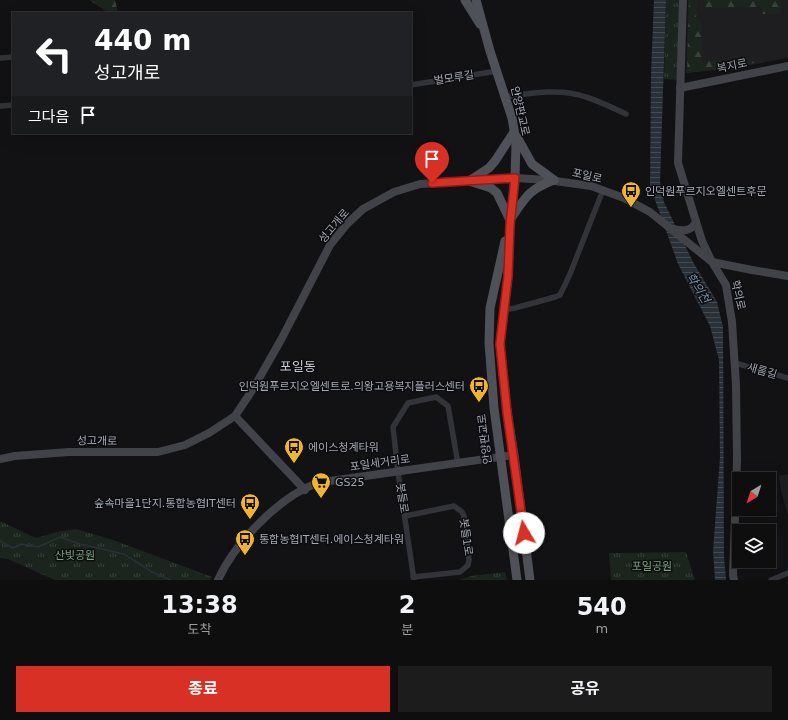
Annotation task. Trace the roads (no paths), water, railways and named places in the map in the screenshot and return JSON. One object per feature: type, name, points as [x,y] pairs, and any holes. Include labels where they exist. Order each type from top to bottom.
[{"type":"main road","name":"안양판교로","points":[[465,0],[484,30]]},
{"type":"main road","name":"안양판교로","points":[[476,0],[505,97],[516,142],[515,178],[510,222],[508,276],[500,344],[507,412],[530,580]]},
{"type":"main road","points":[[470,181],[489,168],[514,132],[532,164],[554,180],[533,190],[523,201],[510,222]]},
{"type":"main road","points":[[470,181],[491,188],[497,193],[510,222]]},
{"type":"main road","name":"안양판교로","points":[[510,222],[490,308],[489,336],[494,408],[517,580]]},
{"type":"street","name":"학의로","points":[[683,0],[678,162],[695,225],[712,262],[726,285],[732,322],[735,363],[737,460],[734,580]]},
{"type":"street","points":[[0,58],[12,57]]},
{"type":"street","name":"복지로","points":[[680,88],[788,66]]},
{"type":"street","name":"벌모루길","points":[[412,85],[497,71]]},
{"type":"street","points":[[505,97],[527,93],[562,92],[585,96],[626,114]]},
{"type":"street","points":[[0,106],[12,105]]},
{"type":"street","name":"포일로","points":[[515,178],[554,180],[591,186],[624,198],[650,212],[673,229],[712,262]]},
{"type":"street","name":"성고개로","points":[[0,459],[14,456],[69,452],[158,452],[185,445],[209,433],[234,416],[253,389],[282,338],[330,245],[363,209],[394,192],[420,184],[515,178]]},
{"type":"street","points":[[503,310],[560,295],[570,274],[603,190]]},
{"type":"street","points":[[673,229],[682,231],[695,225]]},
{"type":"street","points":[[712,262],[788,276]]},
{"type":"street","name":"새롬길","points":[[735,363],[788,378]]},
{"type":"street","name":"봇들로","points":[[413,579],[393,427],[408,403],[436,397],[448,406],[458,464]]},
{"type":"street","points":[[234,416],[305,490]]},
{"type":"street","name":"포일세거리로","points":[[218,580],[228,561],[249,534],[287,499],[315,484],[514,455]]},
{"type":"street","name":"봇들1로","points":[[405,516],[454,506],[462,512],[464,516],[469,560],[468,565],[460,572],[413,579]]},
{"type":"street","points":[[771,580],[788,573]]},
{"type":"water","name":"학의천","points":[[654,0],[666,0],[660,182],[664,202],[693,262],[717,302],[723,327],[724,556],[726,580],[715,580],[713,551],[720,457],[719,360],[710,326],[678,264],[650,186],[651,74]]},
{"type":"waterway","points":[[0,541],[13,548],[21,544],[38,547],[60,537],[80,544],[124,554],[152,572],[170,580]]},
{"type":"place","name":"인덕원푸르지오엘센트후문","points":[[631,208]]},
{"type":"place","name":"인덕원푸르지오엘센트로.의왕고용복지플러스센터","points":[[479,403]]},
{"type":"place","name":"에이스청계타워","points":[[294,464]]},
{"type":"place","name":"GS25","points":[[321,499]]},
{"type":"place","name":"숲속마을1단지.통합농협IT센터","points":[[250,520]]},
{"type":"place","name":"통합농협IT센터.에이스청계타워","points":[[245,556]]},
{"type":"district","name":"포일동","points":[[298,366]]},
{"type":"park label","name":"산빛공원","points":[[75,555]]},
{"type":"park label","name":"포일공원","points":[[652,566]]}]
